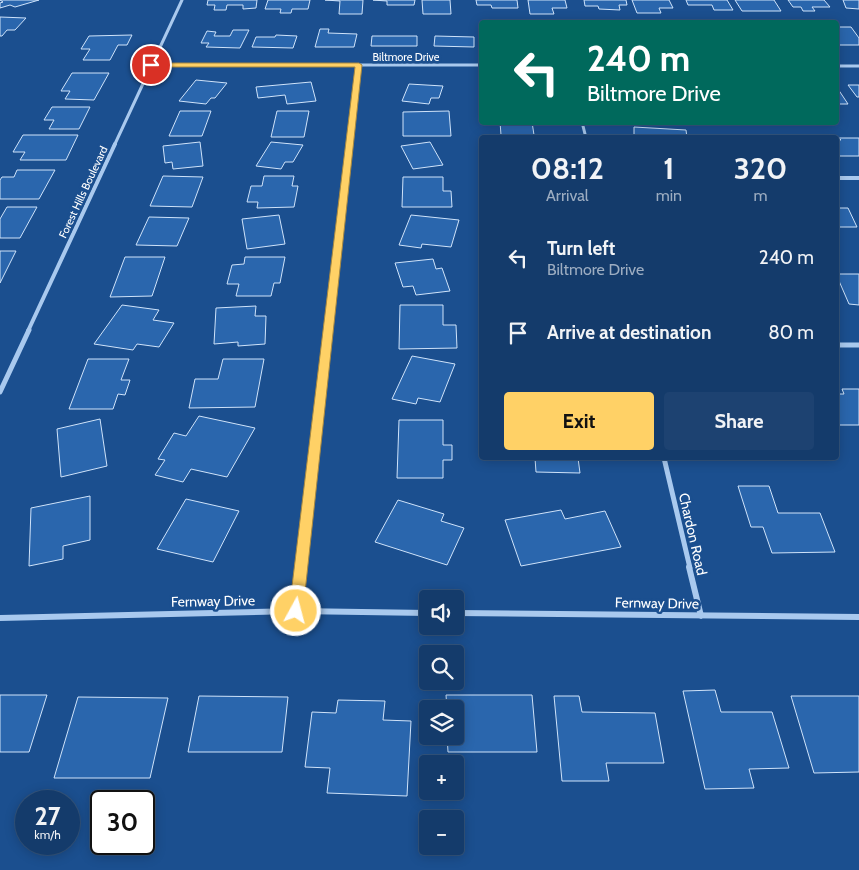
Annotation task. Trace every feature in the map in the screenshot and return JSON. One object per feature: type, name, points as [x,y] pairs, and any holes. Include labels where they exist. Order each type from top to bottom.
[{"type":"street","name":"Forest Hills Boulevard","points":[[0,392],[182,0]]},
{"type":"street","name":"Biltmore Drive","points":[[151,65],[479,65]]},
{"type":"street","points":[[296,611],[359,65]]},
{"type":"street","points":[[839,66],[859,66]]},
{"type":"street","points":[[839,178],[859,178]]},
{"type":"street","points":[[839,345],[859,345]]},
{"type":"street","name":"Chardon Road","points":[[664,460],[701,616]]},
{"type":"street","name":"Fernway Drive","points":[[0,618],[296,611],[419,613]]},
{"type":"street","name":"Fernway Drive","points":[[464,613],[859,617]]},
{"type":"building","points":[[0,0],[39,0],[15,7],[10,5],[0,8],[0,3],[3,2]]},
{"type":"building","points":[[208,0],[257,0],[256,8],[243,9],[243,5],[227,5],[226,10],[214,10],[215,5],[207,5]]},
{"type":"building","points":[[268,0],[310,0],[308,9],[292,9],[291,13],[280,13],[281,9],[265,9]]},
{"type":"building","points":[[325,0],[363,0],[362,14],[339,14],[340,1]]},
{"type":"building","points":[[373,0],[415,0],[414,5],[387,5],[387,1]]},
{"type":"building","points":[[422,0],[450,0],[451,14],[423,14]]},
{"type":"building","points":[[476,0],[517,0],[518,8],[492,8],[491,5],[477,5]]},
{"type":"building","points":[[528,0],[565,0],[567,8],[552,8],[554,14],[530,14]]},
{"type":"building","points":[[584,0],[626,0],[627,5],[619,5],[620,10],[599,9],[598,6],[585,6]]},
{"type":"building","points":[[632,0],[669,0],[673,8],[659,8],[661,13],[637,13]]},
{"type":"building","points":[[686,0],[727,0],[733,10],[714,10],[712,5],[688,5]]},
{"type":"building","points":[[735,0],[774,0],[781,11],[742,11]]},
{"type":"building","points":[[788,0],[824,0],[830,7],[812,7],[815,11],[803,11],[801,7],[793,7]]},
{"type":"building","points":[[843,0],[859,0],[859,9],[846,8]]},
{"type":"building","points":[[0,17],[26,18],[15,30],[7,30],[0,36]]},
{"type":"building","points":[[839,27],[851,27],[859,38],[859,45],[839,45]]},
{"type":"building","points":[[320,29],[329,29],[328,33],[357,34],[354,47],[315,47]]},
{"type":"building","points":[[233,30],[249,30],[240,48],[206,47],[209,43],[201,43],[207,31],[216,32],[214,36],[230,36]]},
{"type":"building","points":[[132,35],[127,45],[118,45],[110,60],[83,60],[90,49],[81,49],[89,36]]},
{"type":"building","points":[[276,35],[297,36],[293,48],[252,47],[256,37],[275,37]]},
{"type":"building","points":[[372,36],[417,36],[417,46],[371,46]]},
{"type":"building","points":[[435,36],[474,37],[474,47],[434,46]]},
{"type":"building","points":[[72,73],[109,73],[94,100],[65,99],[70,91],[61,91]]},
{"type":"building","points":[[196,80],[227,83],[215,98],[211,98],[206,104],[179,101]]},
{"type":"building","points":[[311,82],[316,101],[287,104],[285,95],[258,98],[256,87]]},
{"type":"building","points":[[409,84],[443,86],[439,98],[431,98],[429,104],[402,101]]},
{"type":"building","points":[[848,85],[859,85],[859,97],[857,97]]},
{"type":"building","points":[[839,90],[848,104],[839,104]]},
{"type":"building","points":[[52,107],[90,107],[79,129],[49,129],[54,120],[44,120]]},
{"type":"building","points":[[180,111],[211,111],[202,136],[169,136]]},
{"type":"building","points":[[277,111],[309,111],[304,137],[271,137]]},
{"type":"building","points":[[449,111],[451,136],[403,136],[403,112]]},
{"type":"building","points":[[500,125],[532,125],[534,135],[501,135]]},
{"type":"building","points":[[634,127],[686,130],[687,135],[634,135]]},
{"type":"building","points":[[23,135],[78,135],[66,160],[20,160],[25,152],[13,152]]},
{"type":"building","points":[[839,138],[859,138],[859,156],[839,156],[839,140],[841,140]]},
{"type":"building","points":[[200,142],[203,166],[173,169],[172,162],[165,163],[163,146]]},
{"type":"building","points":[[271,142],[303,145],[293,162],[285,162],[281,169],[256,166]]},
{"type":"building","points":[[430,142],[443,165],[413,169],[401,146]]},
{"type":"building","points":[[17,170],[55,170],[39,199],[0,199],[0,180],[2,177],[14,177]]},
{"type":"building","points":[[163,176],[203,177],[192,207],[150,206]]},
{"type":"building","points":[[264,176],[294,176],[292,186],[298,186],[294,207],[257,208],[258,202],[247,202],[251,186],[262,186]]},
{"type":"building","points":[[403,177],[443,177],[443,191],[451,191],[452,207],[402,207]]},
{"type":"building","points":[[7,207],[37,207],[20,238],[0,238],[0,219]]},
{"type":"building","points":[[839,208],[848,208],[857,227],[839,227]]},
{"type":"building","points":[[279,215],[285,244],[247,249],[242,219]]},
{"type":"building","points":[[411,215],[459,220],[451,247],[422,244],[421,248],[399,245]]},
{"type":"building","points":[[149,217],[189,218],[177,246],[136,245]]},
{"type":"building","points":[[0,251],[16,251],[0,283]]},
{"type":"building","points":[[125,257],[165,257],[152,296],[110,297]]},
{"type":"building","points":[[245,257],[285,257],[280,283],[274,283],[271,296],[236,296],[239,284],[227,284],[232,265],[244,264]]},
{"type":"building","points":[[433,259],[436,269],[442,268],[450,291],[416,295],[413,286],[403,287],[395,263]]},
{"type":"building","points":[[839,274],[859,274],[859,305],[849,304],[839,281]]},
{"type":"building","points":[[122,305],[159,310],[153,320],[174,323],[159,347],[137,344],[133,350],[94,344]]},
{"type":"building","points":[[400,305],[443,305],[443,325],[456,325],[457,348],[399,349]]},
{"type":"building","points":[[256,306],[255,316],[266,316],[265,344],[238,346],[238,342],[214,344],[216,308]]},
{"type":"building","points":[[412,356],[455,364],[440,402],[418,398],[416,404],[392,399]]},
{"type":"building","points":[[88,359],[129,359],[121,380],[130,380],[125,395],[118,394],[113,409],[69,409]]},
{"type":"building","points":[[223,359],[264,359],[255,407],[189,408],[195,379],[218,379]]},
{"type":"building","points":[[842,389],[859,389],[859,425],[839,425],[839,394],[844,394]]},
{"type":"building","points":[[199,416],[255,428],[227,477],[191,469],[183,482],[155,475],[165,460],[158,459],[174,433],[186,436]]},
{"type":"building","points":[[100,419],[107,466],[61,477],[57,429]]},
{"type":"building","points":[[399,420],[443,420],[443,445],[452,445],[452,460],[443,460],[443,478],[397,478]]},
{"type":"building","points":[[535,460],[578,460],[580,473],[536,472]]},
{"type":"building","points":[[738,486],[769,486],[778,513],[820,513],[835,552],[772,553],[763,527],[751,527]]},
{"type":"building","points":[[90,496],[90,540],[63,546],[63,559],[29,566],[31,508]]},
{"type":"building","points":[[186,499],[239,511],[213,562],[157,549]]},
{"type":"building","points":[[398,500],[444,514],[441,521],[464,528],[447,565],[375,542]]},
{"type":"building","points":[[561,510],[565,519],[605,511],[621,547],[521,566],[505,520]]},
{"type":"building","points":[[715,690],[721,712],[772,712],[789,768],[749,769],[754,788],[705,789],[683,691]]},
{"type":"building","points":[[0,695],[47,695],[29,752],[0,752]]},
{"type":"building","points":[[446,695],[532,695],[537,752],[448,752],[448,745],[464,745],[464,700],[446,700]]},
{"type":"building","points":[[199,696],[288,697],[282,752],[188,752]]},
{"type":"building","points":[[554,696],[579,696],[582,712],[655,713],[664,763],[606,763],[609,781],[562,781]]},
{"type":"building","points":[[791,696],[859,696],[859,772],[814,773]]},
{"type":"building","points":[[78,697],[168,698],[150,778],[54,778]]},
{"type":"building","points":[[338,700],[385,701],[383,720],[411,721],[407,796],[327,793],[330,768],[305,767],[312,712],[336,713]]},
{"type":"route","points":[[151,65],[359,65],[296,611]]}]
